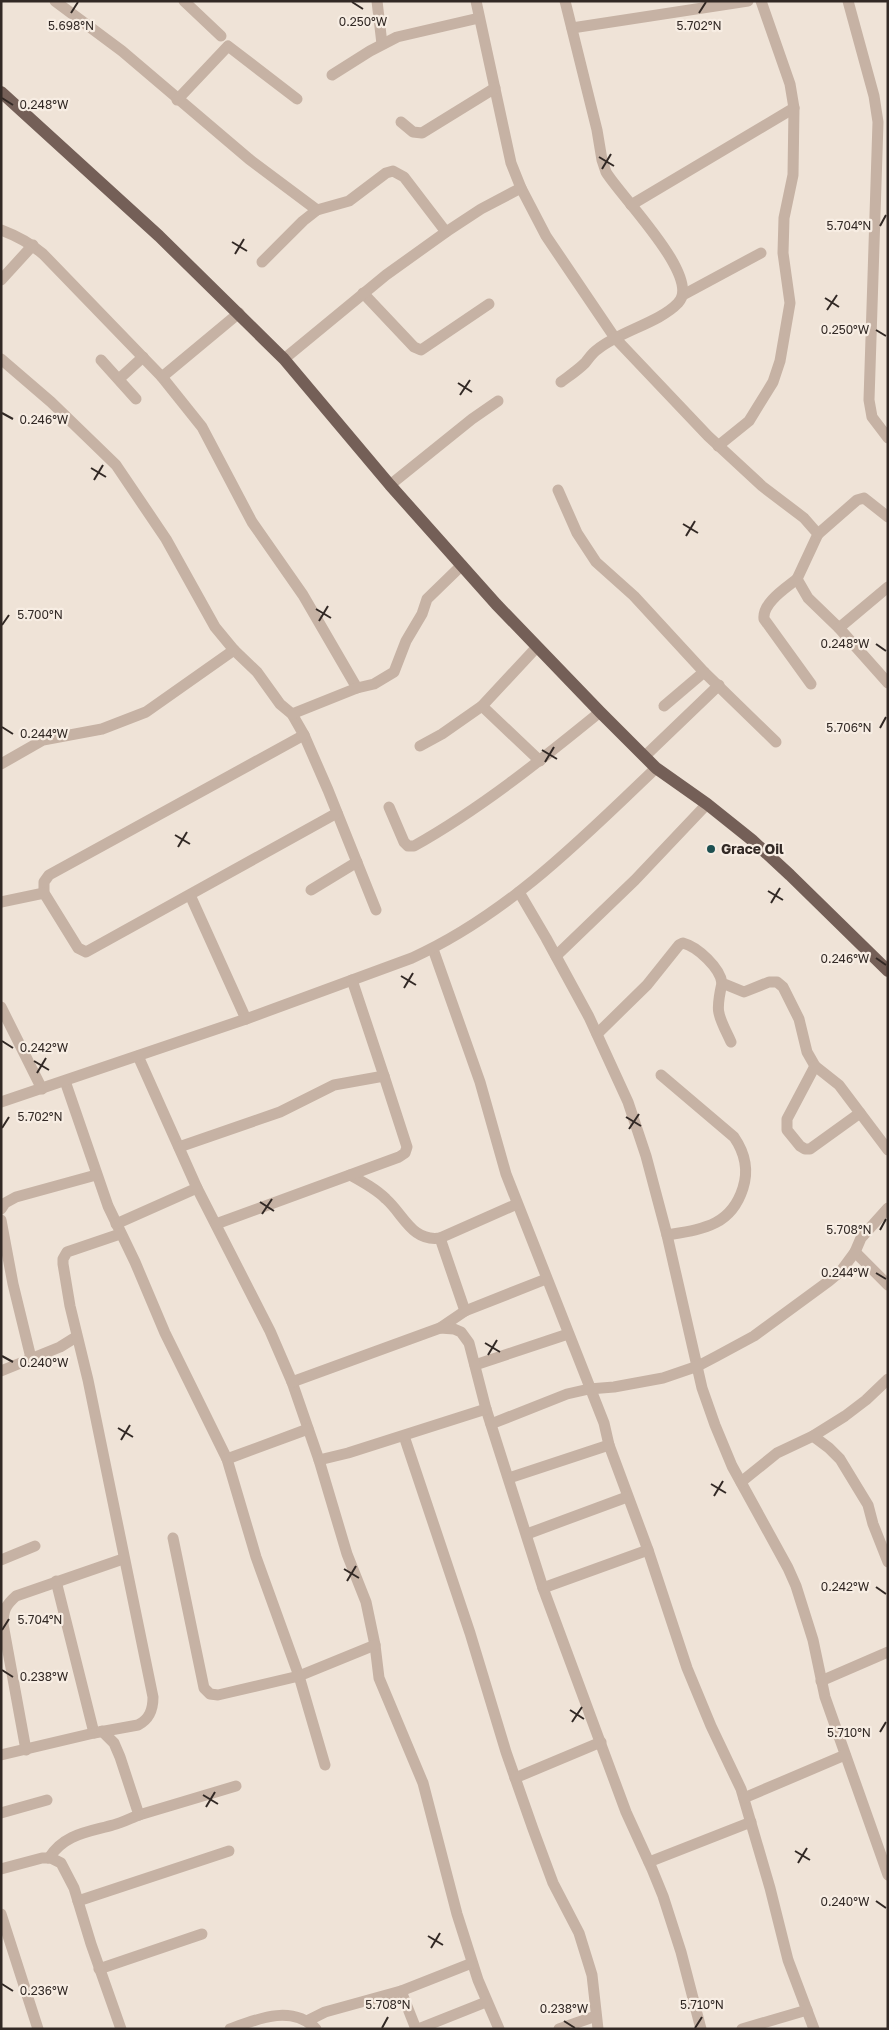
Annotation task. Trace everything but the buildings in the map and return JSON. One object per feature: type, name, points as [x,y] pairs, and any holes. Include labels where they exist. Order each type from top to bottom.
[{"type":"main road","points":[[1,92],[159,236],[284,359],[390,485],[536,648],[656,768],[707,804],[752,840],[888,971]]},
{"type":"street","points":[[55,1],[122,51],[248,159],[317,210]]},
{"type":"street","points":[[184,1],[221,36]]},
{"type":"street","points":[[377,1],[382,44]]},
{"type":"street","points":[[476,1],[511,163],[521,188],[559,258],[615,338],[682,410],[762,486],[804,518],[818,534]]},
{"type":"street","points":[[561,382],[577,370],[598,348],[666,312],[678,303],[683,295],[684,288],[677,269],[653,232],[611,180],[602,160],[597,130],[565,1]]},
{"type":"street","points":[[572,28],[748,1]]},
{"type":"street","points":[[718,446],[742,428],[754,415],[773,382],[780,361],[790,303],[783,253],[784,218],[792,175],[794,108],[790,84],[761,1]]},
{"type":"street","points":[[848,1],[883,123],[869,400],[872,417],[888,438]]},
{"type":"street","points":[[332,74],[397,37],[479,18]]},
{"type":"street","points":[[177,100],[228,46],[297,98]]},
{"type":"street","points":[[401,122],[413,132],[422,132],[495,88]]},
{"type":"street","points":[[631,205],[794,108]]},
{"type":"street","points":[[262,262],[303,221],[317,210],[349,201],[386,173],[393,171],[404,176],[446,232]]},
{"type":"street","points":[[284,359],[364,293],[446,232],[481,208],[521,188]]},
{"type":"street","points":[[1,230],[33,245],[162,377],[202,427],[252,522],[303,595],[357,688]]},
{"type":"street","points":[[1,280],[33,245]]},
{"type":"street","points":[[683,295],[761,254]]},
{"type":"street","points":[[364,293],[414,347],[421,350],[489,304]]},
{"type":"street","points":[[162,377],[239,313]]},
{"type":"street","points":[[119,379],[143,357]]},
{"type":"street","points":[[1,359],[51,402],[116,465],[166,539],[211,619],[234,650],[257,672],[280,704],[292,714],[304,735],[358,862],[376,910]]},
{"type":"street","points":[[101,360],[136,400]]},
{"type":"street","points":[[390,485],[472,419],[498,401]]},
{"type":"street","points":[[558,490],[576,533],[596,562],[776,742]]},
{"type":"street","points":[[812,684],[764,619],[766,607],[797,578],[818,534],[857,500],[864,498],[888,517]]},
{"type":"street","points":[[292,714],[357,688],[374,684],[394,672],[406,641],[422,614],[427,599],[462,564]]},
{"type":"street","points":[[797,578],[808,598],[839,628],[888,683]]},
{"type":"street","points":[[839,628],[888,587]]},
{"type":"street","points":[[420,746],[442,734],[482,706],[536,648]]},
{"type":"street","points":[[1,764],[43,740],[102,728],[146,712],[234,650]]},
{"type":"street","points":[[664,706],[704,672]]},
{"type":"street","points":[[645,756],[719,685]]},
{"type":"street","points":[[482,706],[540,761]]},
{"type":"street","points":[[389,807],[404,842],[408,846],[414,846],[444,829],[540,761],[600,712]]},
{"type":"street","points":[[304,735],[49,875],[44,882],[44,893],[78,948],[86,952],[337,813]]},
{"type":"street","points":[[1,1102],[246,1019],[433,949],[474,925],[518,892],[596,825],[656,768]]},
{"type":"street","points":[[556,956],[635,880],[707,804]]},
{"type":"street","points":[[311,890],[358,862]]},
{"type":"street","points":[[518,892],[556,956],[597,1034],[628,1102],[646,1156],[667,1235],[702,1388],[732,1466],[796,1586],[813,1640],[825,1697],[888,1875]]},
{"type":"street","points":[[1,902],[44,893]]},
{"type":"street","points":[[190,895],[246,1019]]},
{"type":"street","points":[[597,1034],[647,985],[679,945],[683,943],[690,945],[717,969],[722,983],[717,1006],[718,1014],[731,1042]]},
{"type":"street","points":[[433,949],[480,1082],[506,1174],[589,1389],[604,1422],[609,1444],[648,1550],[687,1668],[744,1798],[788,1960],[814,2029]]},
{"type":"street","points":[[216,1224],[399,1158],[405,1153],[407,1147],[352,980]]},
{"type":"street","points":[[722,983],[744,992],[769,982],[780,983],[786,990],[799,1019],[807,1052],[815,1066],[839,1085],[888,1150]]},
{"type":"street","points":[[1,1007],[42,1089]]},
{"type":"street","points":[[138,1056],[197,1188],[270,1331],[292,1382],[319,1460],[346,1554],[366,1602],[375,1645],[379,1678],[423,1783],[457,1914],[472,1963],[486,2002],[499,2029]]},
{"type":"street","points":[[815,1066],[787,1119],[787,1130],[800,1146],[805,1150],[810,1149],[860,1113]]},
{"type":"street","points":[[179,1147],[280,1112],[334,1086],[384,1076]]},
{"type":"street","points":[[661,1076],[734,1137],[742,1148],[746,1160],[746,1178],[737,1205],[730,1213],[707,1227],[667,1235]]},
{"type":"street","points":[[65,1081],[96,1175],[118,1229],[135,1262],[165,1333],[227,1459],[256,1557],[299,1676],[325,1765]]},
{"type":"street","points":[[1,1209],[6,1203],[16,1197],[96,1175]]},
{"type":"street","points":[[350,1175],[386,1199],[415,1233],[432,1239],[440,1238],[517,1204]]},
{"type":"street","points":[[1,1755],[98,1732],[138,1725],[147,1718],[153,1705],[88,1380],[76,1337],[63,1259],[68,1252],[118,1229],[197,1188]]},
{"type":"street","points":[[491,1424],[567,1394],[663,1378],[698,1366],[754,1336],[797,1306],[841,1271],[855,1252],[861,1238],[888,1208]]},
{"type":"street","points":[[1,1220],[17,1302],[32,1358]]},
{"type":"street","points":[[440,1238],[465,1311]]},
{"type":"street","points":[[855,1252],[888,1285]]},
{"type":"street","points":[[292,1382],[440,1328],[465,1311],[546,1278]]},
{"type":"street","points":[[440,1328],[454,1329],[465,1336],[469,1343],[476,1364],[486,1410],[543,1588],[626,1812],[650,1862],[663,1896],[700,2029]]},
{"type":"street","points":[[476,1364],[568,1334]]},
{"type":"street","points":[[1,1372],[60,1347],[76,1337]]},
{"type":"street","points":[[741,1482],[777,1452],[813,1436],[845,1416],[866,1400],[888,1379]]},
{"type":"street","points":[[319,1460],[348,1453],[486,1410]]},
{"type":"street","points":[[227,1459],[308,1429]]},
{"type":"street","points":[[404,1436],[470,1633],[515,1778],[548,1871],[578,1933],[592,1975],[598,2029]]},
{"type":"street","points":[[813,1436],[840,1459],[868,1505],[872,1524],[888,1562]]},
{"type":"street","points":[[509,1478],[609,1444]]},
{"type":"street","points":[[527,1534],[627,1497]]},
{"type":"street","points":[[173,1538],[204,1688],[210,1694],[218,1695],[299,1676],[375,1645]]},
{"type":"street","points":[[1,1560],[35,1546]]},
{"type":"street","points":[[543,1588],[648,1550]]},
{"type":"street","points":[[26,1750],[3,1612],[5,1607],[16,1596],[123,1559]]},
{"type":"street","points":[[56,1581],[98,1732],[114,1743],[139,1815]]},
{"type":"street","points":[[821,1681],[888,1652]]},
{"type":"street","points":[[515,1778],[601,1742]]},
{"type":"street","points":[[744,1798],[845,1754]]},
{"type":"street","points":[[49,1858],[63,1841],[76,1834],[113,1825],[139,1815],[236,1786]]},
{"type":"street","points":[[1,1812],[47,1800]]},
{"type":"street","points":[[650,1862],[751,1822]]},
{"type":"street","points":[[78,1901],[229,1850]]},
{"type":"street","points":[[1,1869],[42,1858],[49,1858],[61,1863],[74,1888],[99,1969],[121,2029]]},
{"type":"street","points":[[1,1914],[38,2029]]},
{"type":"street","points":[[99,1969],[202,1934]]},
{"type":"street","points":[[306,2021],[325,2012],[401,1991],[472,1963]]},
{"type":"street","points":[[401,1991],[417,2029],[486,2002]]},
{"type":"street","points":[[742,2029],[807,2010]]},
{"type":"street","points":[[230,2029],[277,2015],[293,2016],[306,2021],[316,2029]]},
{"type":"street","points":[[558,2029],[596,2016]]},
{"type":"place","name":"Grace Oil","points":[[711,849]]}]
